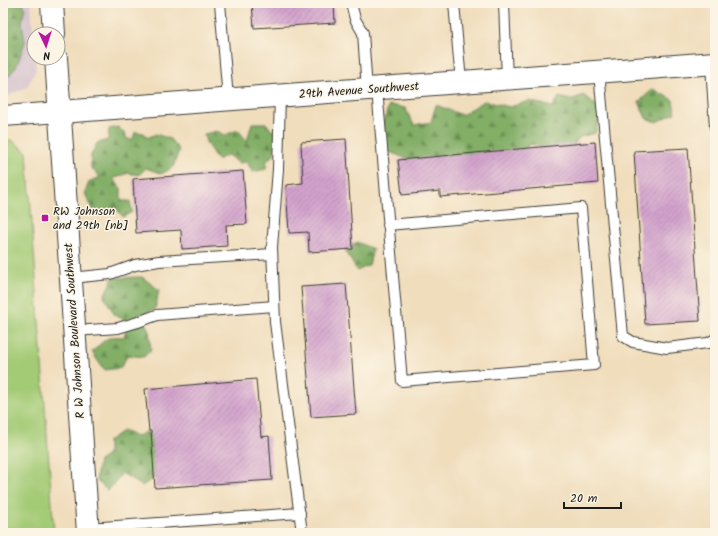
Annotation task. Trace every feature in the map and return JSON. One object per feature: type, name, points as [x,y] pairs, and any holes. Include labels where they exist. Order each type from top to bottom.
[{"type":"street","points":[[52,3],[53,26]]},
{"type":"street","name":"29th Avenue Southwest","points":[[3,116],[280,95],[372,90],[713,63]]},
{"type":"street","name":"R W Johnson Boulevard Southwest","points":[[57,66],[88,530]]},
{"type":"lane","points":[[220,3],[228,99]]},
{"type":"lane","points":[[351,3],[355,19],[363,33],[372,90],[388,225],[402,381],[594,365],[581,208],[388,225]]},
{"type":"lane","points":[[454,3],[461,82]]},
{"type":"lane","points":[[504,3],[507,79]]},
{"type":"lane","points":[[713,63],[715,127]]},
{"type":"lane","points":[[599,72],[623,336],[633,342],[668,348],[708,343],[715,339]]},
{"type":"lane","points":[[280,95],[278,169],[272,254],[274,306],[302,533]]},
{"type":"lane","points":[[71,278],[110,274],[135,265],[159,261],[272,254]]},
{"type":"lane","points":[[74,331],[118,328],[157,315],[274,306]]},
{"type":"lane","points":[[88,530],[300,513]]},
{"type":"shaded area","points":[[3,3],[31,3],[32,26],[26,26],[26,66],[36,66],[36,70],[27,87],[3,98]]},
{"type":"green space","points":[[7,3],[22,3],[25,7],[22,22],[25,42],[17,65],[3,84],[3,37],[6,29],[4,23]]},
{"type":"green space","points":[[653,89],[673,100],[675,113],[656,122],[646,118],[639,102]]},
{"type":"green space","points":[[583,95],[602,109],[595,133],[580,137],[573,145],[560,153],[531,144],[507,161],[472,165],[437,156],[415,162],[387,151],[380,131],[389,105],[405,108],[414,125],[431,122],[436,105],[462,115],[484,101],[510,107],[529,101],[553,107],[559,97],[571,100]]},
{"type":"green space","points":[[252,123],[266,123],[272,131],[277,131],[274,155],[267,160],[266,169],[253,172],[247,162],[239,163],[228,155],[217,160],[206,142],[204,134],[217,131],[225,135],[238,130],[247,141]]},
{"type":"green space","points":[[118,127],[126,135],[126,139],[133,139],[135,132],[144,133],[147,138],[156,134],[170,139],[179,150],[173,167],[162,174],[146,168],[139,175],[128,173],[113,179],[121,188],[121,201],[130,201],[132,212],[123,217],[116,208],[105,214],[92,209],[85,193],[89,182],[100,177],[91,168],[91,155],[97,143],[108,140],[109,129]]},
{"type":"green space","points":[[11,140],[27,152],[54,533],[3,533],[3,141]]},
{"type":"green space","points":[[357,242],[373,249],[369,265],[357,271],[345,250]]},
{"type":"green space","points":[[142,277],[159,290],[155,309],[138,315],[149,329],[151,350],[144,357],[128,355],[120,368],[104,370],[92,352],[109,338],[124,337],[127,326],[132,324],[115,315],[104,296],[113,278]]},
{"type":"green space","points":[[124,430],[136,437],[147,431],[160,444],[161,469],[154,478],[142,486],[122,473],[108,491],[96,480],[99,461],[108,455],[108,441]]},
{"type":"building","points":[[252,3],[334,3],[335,23],[254,28]]},
{"type":"building","points":[[346,139],[353,249],[309,252],[308,232],[289,233],[286,185],[303,183],[301,142]]},
{"type":"building","points":[[595,142],[598,183],[440,197],[440,191],[402,195],[398,160]]},
{"type":"building","points":[[688,148],[700,321],[645,324],[634,151]]},
{"type":"building","points":[[243,171],[247,224],[226,225],[227,246],[182,249],[181,230],[136,233],[133,179]]},
{"type":"building","points":[[346,284],[356,414],[311,417],[301,287]]},
{"type":"building","points":[[256,379],[261,437],[269,436],[272,480],[155,488],[151,431],[149,431],[145,389]]},
{"type":"place","name":"RW Johnson and 29th [nb]","points":[[45,218]]}]
